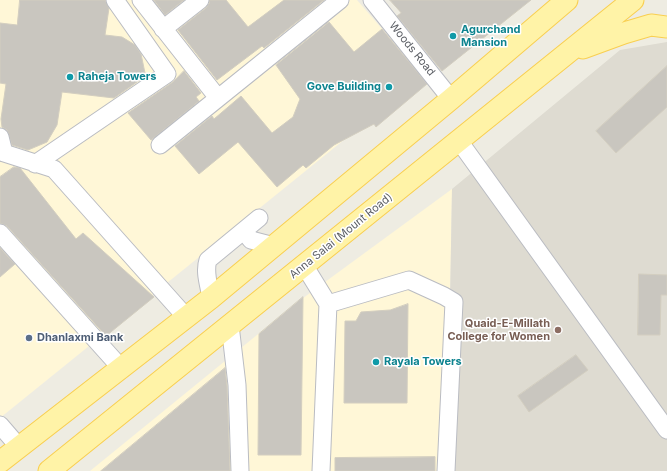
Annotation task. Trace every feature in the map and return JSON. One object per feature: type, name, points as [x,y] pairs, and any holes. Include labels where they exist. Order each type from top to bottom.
[{"type":"main road","points":[[0,462],[211,298],[567,0]]},
{"type":"main road","name":"Anna Salai (Mount Road)","points":[[49,471],[633,0]]},
{"type":"main road","points":[[563,57],[624,32],[651,26],[667,27]]},
{"type":"street","points":[[35,164],[166,74],[115,0]]},
{"type":"street","points":[[141,0],[218,98]]},
{"type":"street","points":[[163,29],[200,0]]},
{"type":"street","points":[[160,145],[340,0]]},
{"type":"street","name":"Woods Road","points":[[372,0],[451,98]]},
{"type":"street","points":[[0,137],[4,153],[54,169],[186,317]]},
{"type":"street","points":[[459,141],[667,430]]},
{"type":"street","points":[[211,298],[206,266],[208,260],[259,218]]},
{"type":"street","points":[[244,231],[251,240],[274,246]]},
{"type":"street","points":[[0,233],[121,368]]},
{"type":"street","points":[[304,265],[328,304],[321,471]]},
{"type":"street","points":[[328,304],[409,280],[454,302],[446,471]]},
{"type":"street","points":[[230,325],[237,385],[240,471]]},
{"type":"street","points":[[0,425],[19,447]]},
{"type":"shaded area","points":[[0,0],[357,0],[423,76],[0,418]]},
{"type":"shaded area","name":"Quaid-E-Millath College for Women","points":[[667,42],[667,471],[447,471],[452,189],[620,50]]},
{"type":"shaded area","points":[[452,189],[447,471],[90,471],[295,304]]},
{"type":"building","name":"Raheja Towers","points":[[20,0],[105,0],[109,8],[105,35],[122,37],[135,45],[141,54],[145,73],[147,75],[114,98],[62,92],[57,125],[47,142],[28,150],[12,145],[7,130],[2,127],[1,119],[6,84],[0,83],[0,23],[17,25]]},
{"type":"building","points":[[154,0],[184,0],[165,15]]},
{"type":"building","points":[[210,0],[226,0],[248,27],[284,0],[324,0],[264,48],[262,46],[217,80],[178,30],[206,8]]},
{"type":"building","name":"Agurchand Mansion","points":[[390,0],[531,0],[442,71],[397,16],[401,13]]},
{"type":"building","points":[[329,22],[354,52],[382,29],[427,84],[376,127],[374,124],[334,145],[306,168],[303,165],[277,187],[238,142],[199,174],[175,146],[212,116],[214,119],[241,96],[272,133],[293,117],[300,99],[276,65]]},
{"type":"building","points":[[667,66],[667,107],[616,153],[596,131]]},
{"type":"building","points":[[184,71],[201,93],[196,97],[199,101],[151,140],[128,113],[173,82]]},
{"type":"building","points":[[14,167],[20,168],[76,239],[83,233],[154,297],[106,336],[7,226],[0,223],[0,177]]},
{"type":"building","points":[[0,248],[15,264],[0,277]]},
{"type":"building","points":[[639,274],[667,275],[667,295],[661,295],[660,335],[638,335]]},
{"type":"building","points":[[303,297],[301,455],[258,455],[259,334]]},
{"type":"building","name":"Rayala Towers","points":[[408,304],[407,403],[344,403],[345,321],[356,321],[361,312],[390,310]]},
{"type":"building","points":[[576,355],[588,370],[529,412],[518,396]]},
{"type":"building","points":[[225,368],[230,471],[101,471]]},
{"type":"building","points":[[435,457],[435,471],[335,471],[335,458]]},
{"type":"place","name":"Agurchand Mansion","points":[[453,36]]},
{"type":"place","name":"Raheja Towers","points":[[70,77]]},
{"type":"place","name":"Gove Building","points":[[389,87]]},
{"type":"place","name":"Quaid-E-Millath College for Women","points":[[558,330]]},
{"type":"place","name":"Dhanlaxmi Bank","points":[[29,338]]},
{"type":"place","name":"Rayala Towers","points":[[376,362]]}]
